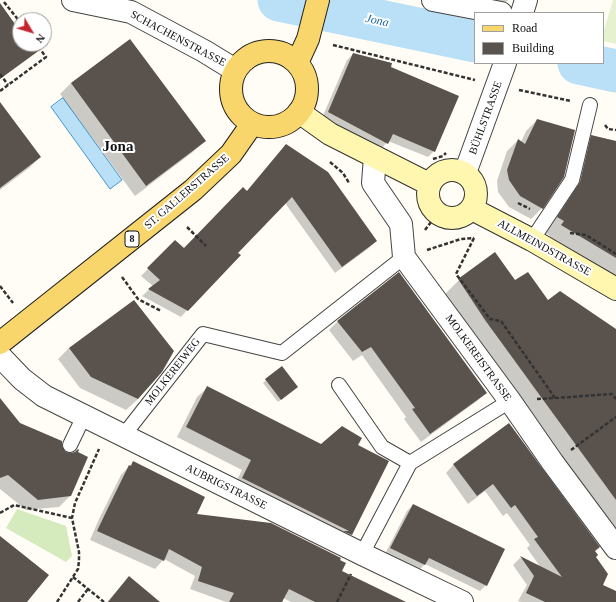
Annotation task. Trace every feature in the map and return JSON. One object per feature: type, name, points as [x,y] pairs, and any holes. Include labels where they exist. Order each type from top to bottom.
[{"type":"main road","points":[[297,64],[308,39],[318,0]]},
{"type":"main road","points":[[271,51],[286,55],[297,64],[304,74],[307,87],[305,100],[299,112],[290,121],[278,126],[265,127],[252,124],[242,116],[235,107],[231,95],[231,82],[235,70],[245,59],[258,52],[271,51]]},
{"type":"main road","name":"ST. GALLERSTRASSE","points":[[0,343],[193,190],[231,154],[252,124]]},
{"type":"street","name":"SCHACHENSTRASSE","points":[[73,0],[131,12],[204,51],[235,70]]},
{"type":"street","points":[[433,0],[496,12]]},
{"type":"street","points":[[522,12],[526,0]]},
{"type":"street","name":"BÜHLSTRASSE","points":[[465,173],[503,70]]},
{"type":"street","points":[[299,112],[330,134],[430,184]]},
{"type":"street","points":[[375,157],[373,183],[401,224],[404,257]]},
{"type":"street","points":[[453,170],[465,173],[472,180],[476,189],[476,199],[472,209],[465,215],[456,218],[446,218],[437,214],[431,208],[427,192],[434,177],[441,172],[453,170]]},
{"type":"street","name":"ALLMEINDSTRASSE","points":[[472,209],[532,240],[616,289]]},
{"type":"street","name":"MOLKEREISTRASSE","points":[[404,257],[616,548]]},
{"type":"street","name":"AUBRIGSTRASSE","points":[[0,356],[22,379],[44,396],[462,602]]},
{"type":"lane","points":[[532,240],[572,180],[590,105]]},
{"type":"lane","name":"MOLKEREIWEG","points":[[116,432],[203,334],[282,353],[404,257]]},
{"type":"lane","points":[[339,384],[382,447],[410,463]]},
{"type":"lane","points":[[362,554],[410,463],[510,401]]},
{"type":"lane","points":[[70,445],[84,416]]},
{"type":"path","points":[[4,2],[12,12]]},
{"type":"path","points":[[333,45],[476,80]]},
{"type":"path","points":[[0,91],[46,57],[42,52]]},
{"type":"path","points":[[0,74],[8,85]]},
{"type":"path","points":[[428,159],[435,160],[448,152]]},
{"type":"path","points":[[518,203],[547,218],[570,233],[586,235],[616,254]]},
{"type":"path","points":[[187,227],[206,246]]},
{"type":"path","points":[[474,238],[456,274],[490,319],[501,321],[555,398]]},
{"type":"path","points":[[404,257],[461,239],[474,238],[481,240]]},
{"type":"path","points":[[122,276],[138,299],[162,311]]},
{"type":"path","points":[[510,401],[612,394],[616,399]]},
{"type":"path","points":[[553,463],[616,417]]},
{"type":"path","points":[[57,602],[78,569],[79,561],[72,518],[75,503],[83,482],[116,432]]},
{"type":"path","points":[[0,513],[14,505],[72,518]]},
{"type":"path","points":[[337,602],[362,554]]},
{"type":"path","points":[[73,577],[104,602]]},
{"type":"path","points":[[78,602],[88,589]]},
{"type":"green space","points":[[613,0],[616,0],[616,44],[604,41],[604,30]]},
{"type":"green space","points":[[17,509],[66,526],[72,556],[66,562],[6,528]]},
{"type":"water","points":[[63,98],[122,180],[110,189],[51,107]]},
{"type":"building","points":[[0,3],[12,20],[12,52],[37,52],[0,79]]},
{"type":"building","points":[[130,39],[206,141],[146,186],[71,83]]},
{"type":"building","points":[[353,53],[392,63],[391,67],[459,96],[435,152],[393,134],[388,144],[328,112]]},
{"type":"building","points":[[0,102],[41,157],[0,188]]},
{"type":"building","points":[[537,119],[575,130],[564,177],[543,209],[520,196],[509,180],[507,170],[518,139],[525,144]]},
{"type":"building","points":[[591,135],[616,141],[616,258],[561,225],[564,221],[557,217],[580,182]]},
{"type":"building","points":[[286,144],[328,172],[377,241],[342,267],[292,197],[238,253],[241,255],[188,311],[148,289],[160,280],[147,268],[175,240],[184,248],[243,187],[247,191]]},
{"type":"building","points":[[495,252],[515,280],[528,272],[548,300],[560,291],[616,329],[616,500],[485,320],[458,279]]},
{"type":"building","points":[[399,272],[487,393],[430,434],[412,409],[415,408],[371,347],[362,352],[337,321]]},
{"type":"building","points":[[134,300],[174,351],[162,372],[138,399],[91,377],[69,348]]},
{"type":"building","points":[[282,366],[298,387],[281,400],[265,379]]},
{"type":"building","points":[[207,386],[321,444],[342,426],[362,438],[358,445],[389,461],[352,535],[343,531],[349,531],[242,478],[251,460],[186,427]]},
{"type":"building","points":[[0,398],[20,423],[62,441],[62,446],[66,452],[75,452],[78,449],[78,452],[88,457],[71,496],[38,500],[8,475],[0,478]]},
{"type":"building","points":[[509,423],[600,547],[595,551],[598,555],[596,557],[608,574],[603,585],[616,591],[616,602],[545,602],[526,593],[534,576],[520,556],[562,577],[534,539],[538,537],[515,505],[511,508],[493,484],[477,496],[453,464]]},
{"type":"building","points":[[133,461],[205,497],[197,514],[271,523],[341,558],[340,560],[346,563],[342,571],[406,602],[315,602],[289,589],[282,602],[229,602],[234,593],[198,581],[202,567],[169,549],[164,561],[97,531],[129,465],[131,466]]},
{"type":"building","points":[[413,504],[505,549],[487,586],[429,558],[425,565],[390,548]]},
{"type":"building","points":[[0,536],[49,575],[27,602],[0,602]]},
{"type":"building","points":[[129,576],[160,602],[108,602]]},
{"type":"waterway","name":"Jona","points":[[279,0],[474,41]]},
{"type":"waterway","name":"Jona","points":[[584,64],[616,71]]},
{"type":"district","name":"Jona","points":[[118,147]]}]
